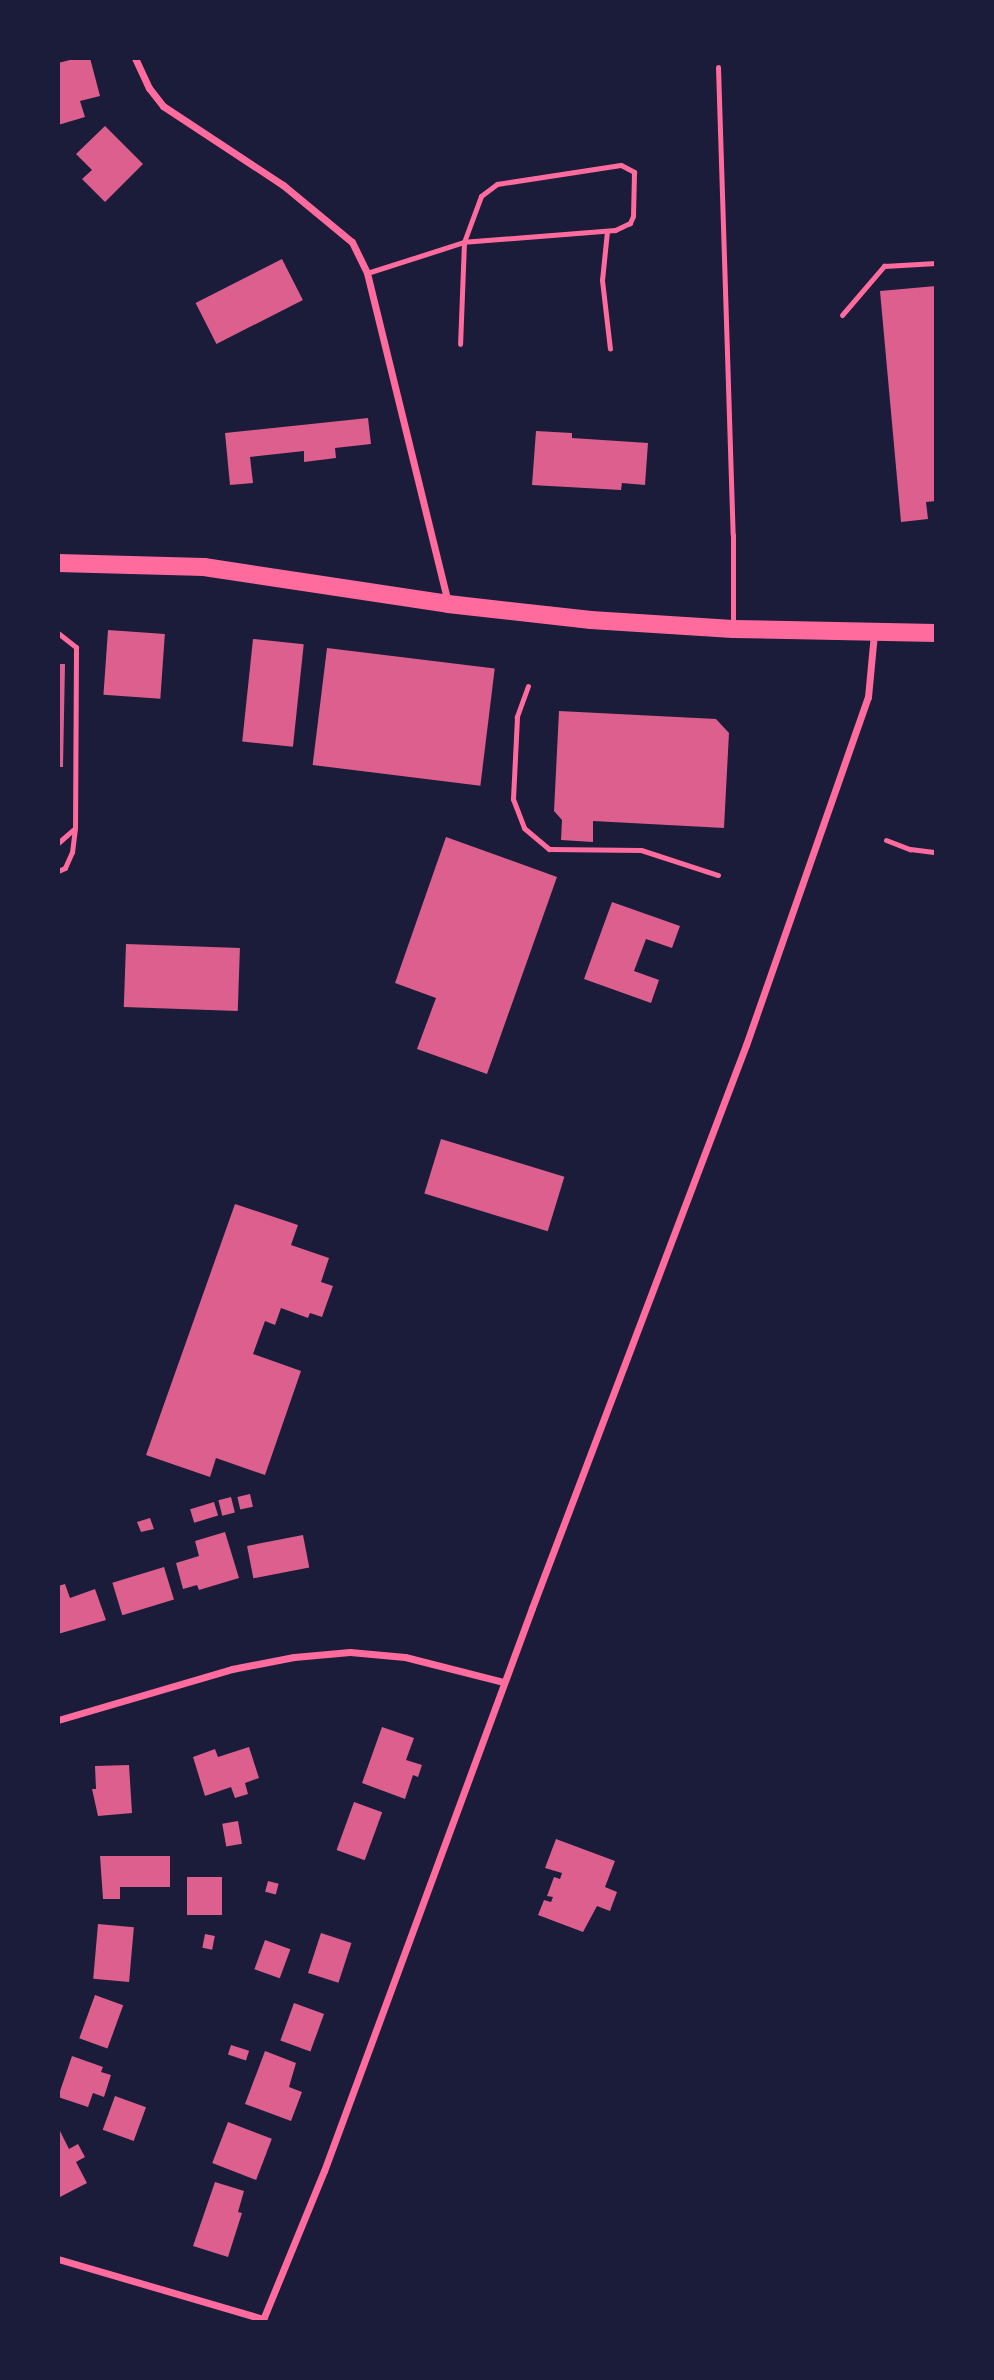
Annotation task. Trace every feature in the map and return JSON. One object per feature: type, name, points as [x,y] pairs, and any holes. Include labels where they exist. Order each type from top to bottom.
[{"type":"main road","points":[[58,563],[204,567],[448,604],[591,620],[733,629],[936,633]]},
{"type":"street","points":[[135,58],[149,88],[163,106],[325,216],[352,242],[367,272],[448,604]]},
{"type":"street","points":[[58,2259],[262,2321],[324,2171],[504,1682],[756,1019],[868,697],[874,632]]},
{"type":"street","points":[[58,1720],[232,1669],[294,1657],[350,1652],[405,1657],[504,1682]]},
{"type":"lane","points":[[718,67],[733,535],[733,629]]},
{"type":"lane","points":[[367,272],[464,242],[607,231],[630,223],[633,216],[634,172],[621,165],[497,184],[487,188],[481,196],[464,242],[460,344]]},
{"type":"lane","points":[[607,231],[602,279],[610,349]]},
{"type":"lane","points":[[842,315],[884,265],[936,263]]},
{"type":"lane","points":[[58,633],[76,647],[75,828],[72,852],[65,868],[58,872]]},
{"type":"lane","points":[[528,686],[517,717],[513,799],[524,828],[549,849],[641,850],[718,876]]},
{"type":"lane","points":[[58,843],[75,828]]},
{"type":"lane","points":[[886,840],[909,849],[936,852]]},
{"type":"building","points":[[90,58],[100,96],[80,101],[85,117],[58,125],[58,63]]},
{"type":"building","points":[[105,126],[143,164],[105,202],[82,179],[92,170],[76,154]]},
{"type":"building","points":[[282,259],[303,300],[216,344],[196,303]]},
{"type":"building","points":[[936,286],[936,501],[926,502],[928,519],[901,522],[880,291]]},
{"type":"building","points":[[368,418],[371,444],[335,448],[336,458],[304,462],[304,451],[250,457],[253,483],[230,485],[225,433]]},
{"type":"building","points":[[536,431],[572,433],[572,438],[648,443],[645,485],[622,483],[621,490],[532,485]]},
{"type":"building","points":[[108,630],[165,634],[160,699],[103,695]]},
{"type":"building","points":[[253,639],[304,644],[293,747],[242,741]]},
{"type":"building","points":[[327,648],[495,669],[480,786],[313,765]]},
{"type":"building","points":[[58,664],[65,664],[63,767],[58,767]]},
{"type":"building","points":[[559,711],[716,719],[729,733],[724,828],[593,821],[593,842],[561,840],[562,820],[554,811]]},
{"type":"building","points":[[446,837],[557,877],[487,1074],[417,1049],[436,998],[395,983]]},
{"type":"building","points":[[612,902],[680,926],[672,948],[646,939],[634,971],[659,980],[651,1003],[584,979]]},
{"type":"building","points":[[126,944],[240,948],[238,1011],[124,1007]]},
{"type":"building","points":[[441,1139],[564,1177],[548,1231],[424,1194]]},
{"type":"building","points":[[235,1204],[298,1225],[291,1245],[329,1258],[321,1282],[333,1286],[322,1317],[310,1313],[308,1318],[281,1308],[275,1325],[265,1321],[253,1354],[301,1371],[265,1475],[216,1458],[210,1477],[146,1455]]},
{"type":"building","points":[[250,1494],[253,1507],[240,1510],[237,1497]]},
{"type":"building","points":[[231,1497],[235,1513],[222,1516],[218,1500]]},
{"type":"building","points":[[214,1502],[218,1515],[194,1523],[190,1509]]},
{"type":"building","points":[[150,1518],[154,1529],[141,1532],[137,1522]]},
{"type":"building","points":[[225,1532],[239,1578],[199,1590],[197,1585],[183,1589],[176,1563],[199,1556],[195,1541]]},
{"type":"building","points":[[303,1535],[309,1567],[253,1578],[247,1546]]},
{"type":"building","points":[[164,1567],[174,1600],[122,1615],[112,1583]]},
{"type":"building","points":[[65,1584],[70,1598],[95,1589],[106,1620],[58,1634],[58,1586]]},
{"type":"building","points":[[382,1727],[414,1738],[406,1760],[422,1765],[418,1777],[413,1775],[405,1799],[362,1783]]},
{"type":"building","points":[[249,1747],[259,1778],[245,1783],[248,1794],[235,1798],[231,1787],[205,1796],[193,1757],[215,1749],[218,1757]]},
{"type":"building","points":[[129,1765],[132,1813],[98,1816],[92,1789],[96,1789],[95,1766]]},
{"type":"building","points":[[354,1802],[382,1812],[365,1860],[337,1850]]},
{"type":"building","points":[[238,1821],[242,1844],[226,1846],[222,1824]]},
{"type":"building","points":[[556,1839],[615,1861],[605,1887],[617,1892],[610,1911],[597,1906],[583,1932],[538,1915],[544,1900],[551,1902],[553,1897],[547,1896],[554,1877],[560,1879],[562,1873],[545,1868]]},
{"type":"building","points":[[100,1856],[170,1856],[170,1887],[120,1887],[120,1899],[103,1899]]},
{"type":"building","points":[[187,1877],[222,1877],[222,1915],[187,1915]]},
{"type":"building","points":[[268,1881],[279,1884],[276,1894],[265,1892]]},
{"type":"building","points":[[98,1924],[134,1927],[129,1982],[93,1979]]},
{"type":"building","points":[[321,1933],[351,1943],[338,1983],[308,1973]]},
{"type":"building","points":[[205,1934],[215,1936],[212,1950],[202,1948]]},
{"type":"building","points":[[265,1940],[290,1949],[280,1978],[254,1969]]},
{"type":"building","points":[[95,1995],[123,2005],[107,2048],[79,2038]]},
{"type":"building","points":[[294,2003],[324,2014],[310,2052],[280,2041]]},
{"type":"building","points":[[231,2045],[249,2051],[246,2060],[228,2055]]},
{"type":"building","points":[[265,2051],[296,2063],[289,2087],[302,2092],[291,2121],[245,2104]]},
{"type":"building","points":[[72,2056],[103,2067],[101,2072],[111,2075],[104,2097],[93,2093],[88,2107],[58,2097]]},
{"type":"building","points":[[115,2096],[146,2107],[134,2141],[103,2130]]},
{"type":"building","points":[[228,2122],[272,2139],[256,2180],[212,2163]]},
{"type":"building","points":[[60,2131],[69,2149],[78,2144],[85,2157],[76,2162],[87,2183],[58,2198],[58,2132]]},
{"type":"building","points":[[215,2182],[244,2191],[238,2212],[242,2213],[228,2257],[193,2246]]}]
